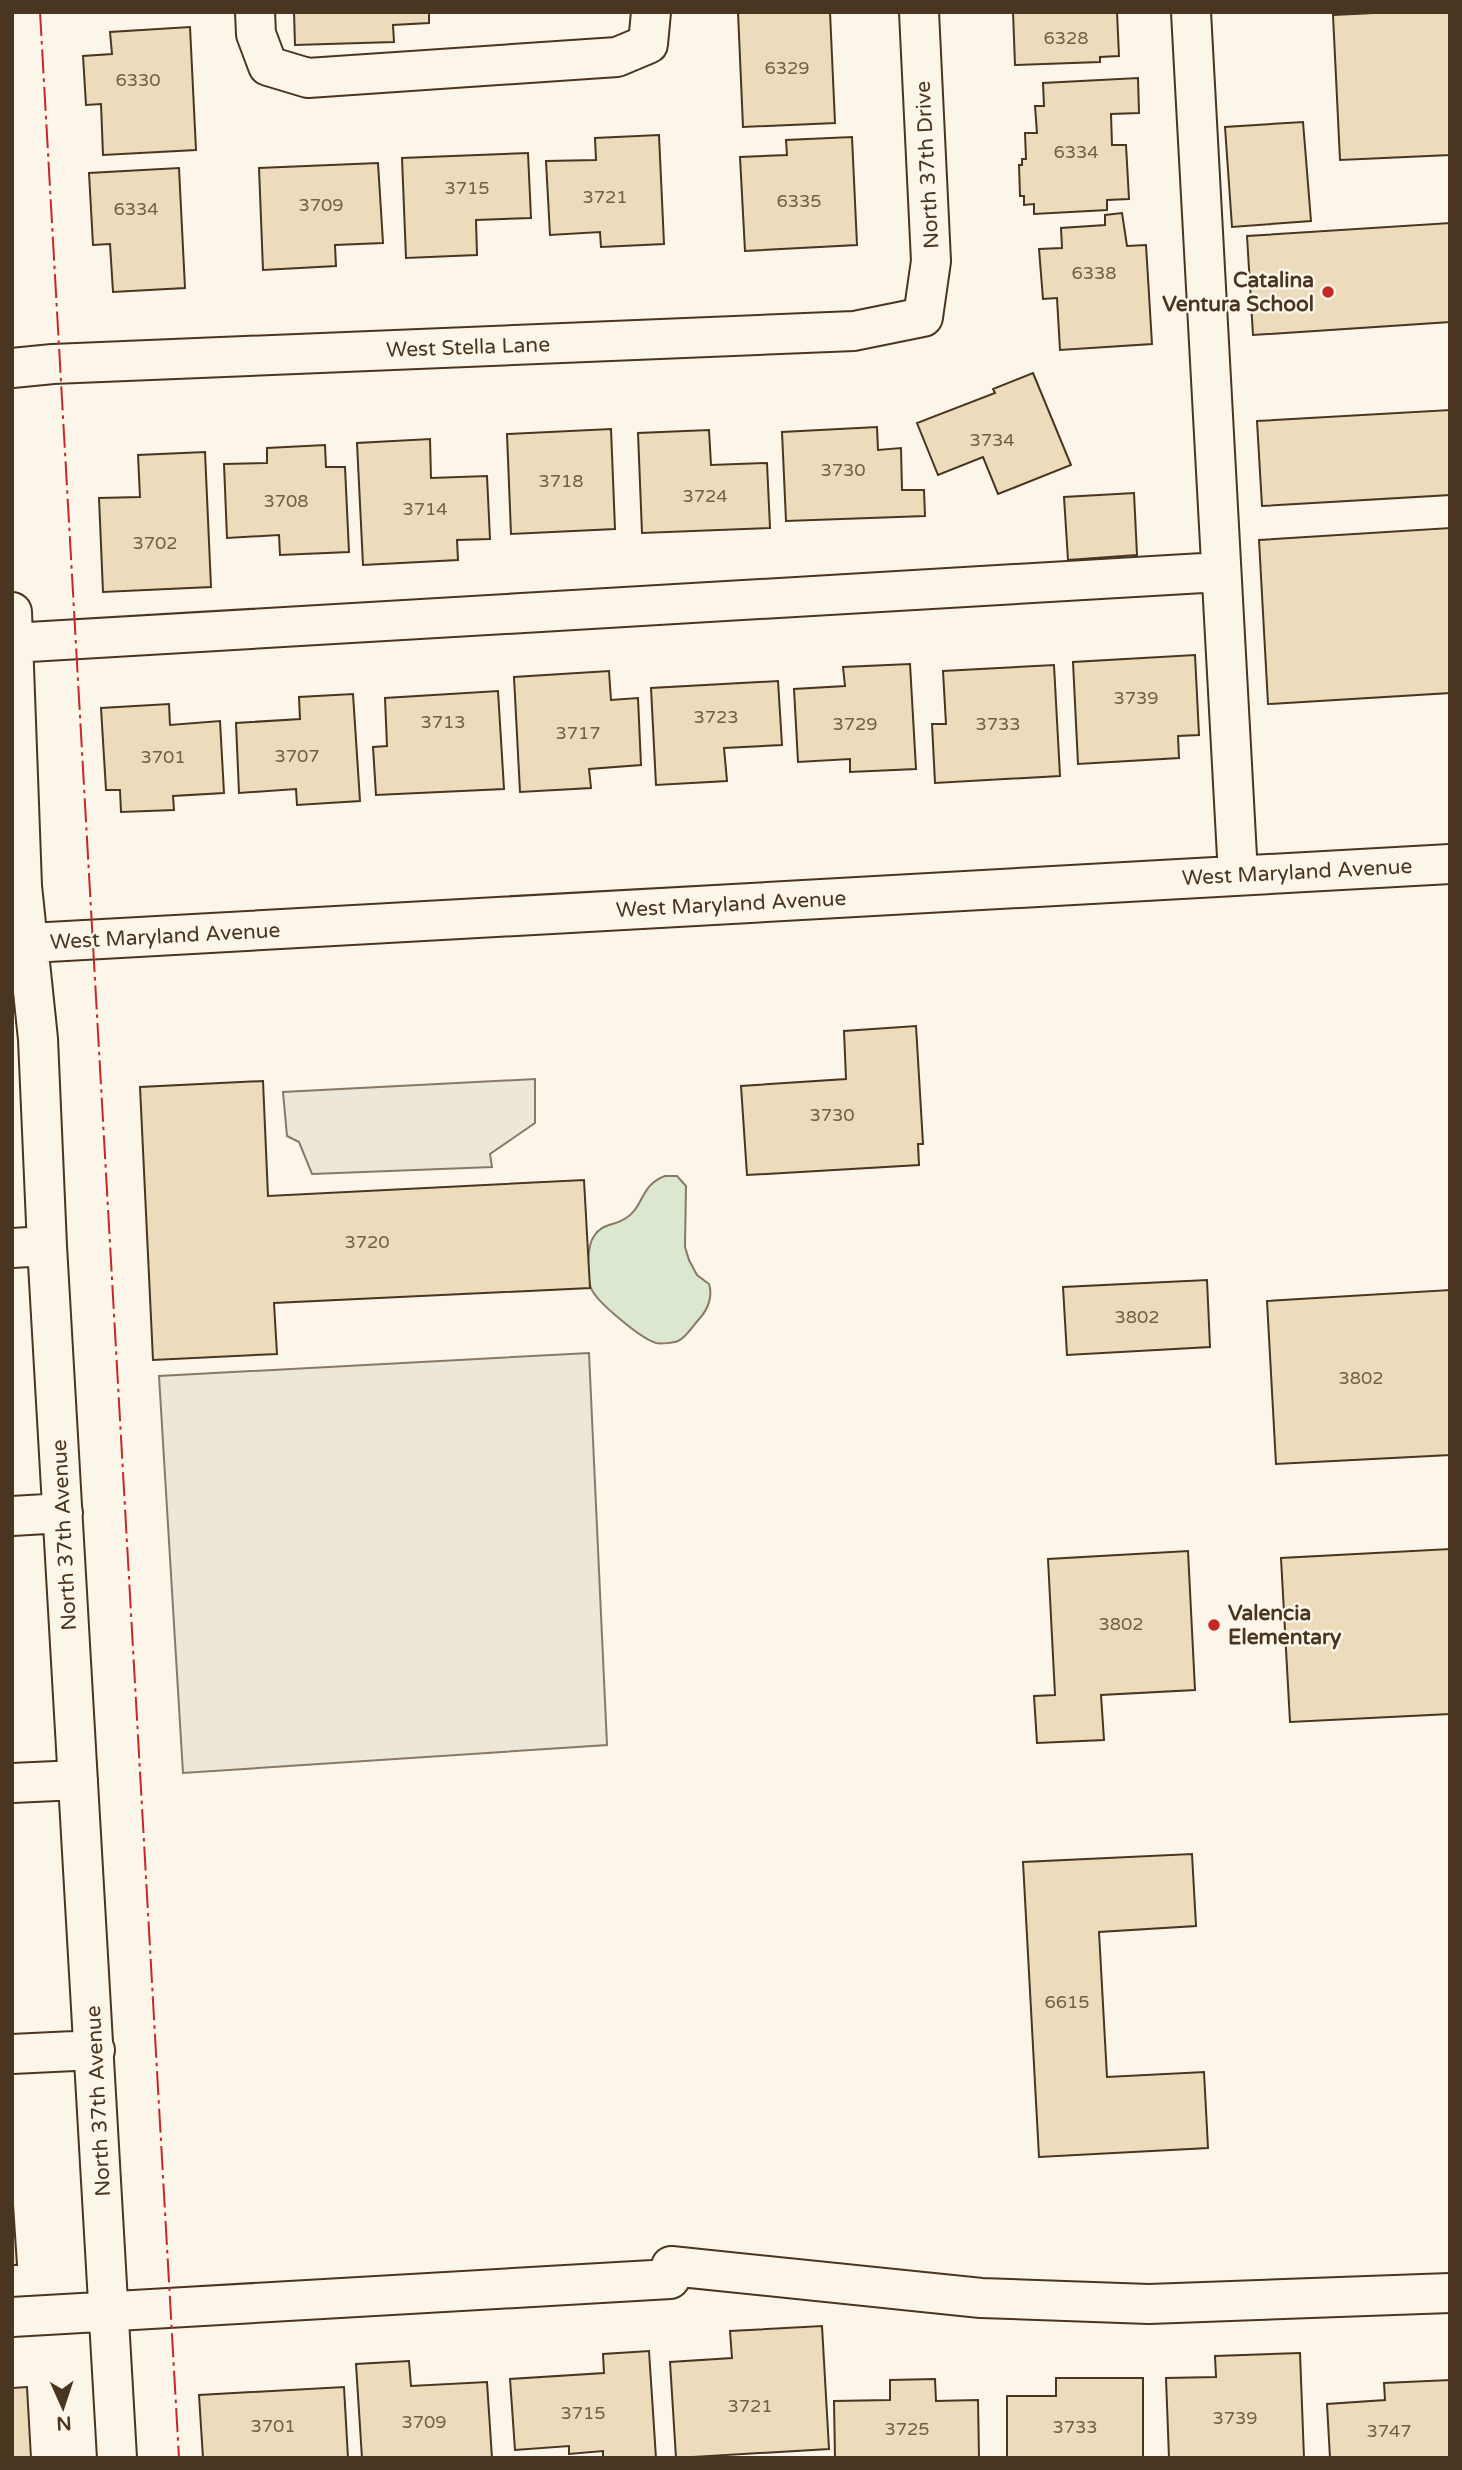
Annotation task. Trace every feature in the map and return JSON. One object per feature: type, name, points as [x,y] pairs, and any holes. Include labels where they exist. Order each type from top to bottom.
[{"type":"street","points":[[255,12],[256,34],[268,66],[308,78],[617,57],[648,44],[651,12]]},
{"type":"street","name":"North 37th Drive","points":[[919,12],[931,261],[923,317]]},
{"type":"street","points":[[1191,12],[1238,875]]},
{"type":"street","name":"West Stella Lane","points":[[12,368],[854,331],[923,317]]},
{"type":"street","points":[[13,632],[1220,572]]},
{"type":"street","name":"North 37th Avenue","points":[[13,632],[22,886],[20,944],[38,1039],[30,1247],[63,1513],[117,2458]]},
{"type":"street","name":"West Maryland Avenue","points":[[20,944],[1450,864]]},
{"type":"street","points":[[12,1516],[63,1513]]},
{"type":"street","points":[[12,1783],[78,1780]]},
{"type":"street","points":[[12,2054],[95,2050]]},
{"type":"street","points":[[12,2317],[670,2279],[671,2266],[1009,2299],[1149,2304],[1450,2293]]},
{"type":"green space","points":[[665,1176],[677,1176],[686,1186],[685,1247],[697,1275],[709,1284],[710,1293],[705,1311],[684,1337],[676,1342],[656,1343],[641,1335],[601,1302],[591,1288],[588,1262],[590,1247],[597,1232],[622,1221],[632,1213],[646,1190]]},
{"type":"shaded area","points":[[535,1079],[535,1123],[490,1154],[492,1167],[312,1174],[299,1142],[287,1136],[283,1092]]},
{"type":"shaded area","points":[[589,1353],[607,1745],[183,1773],[159,1376]]},
{"type":"building","points":[[294,12],[429,12],[429,23],[393,25],[394,42],[295,45]]},
{"type":"building","points":[[738,12],[830,12],[835,123],[743,127]]},
{"type":"building","points":[[1013,12],[1117,12],[1119,56],[1100,57],[1100,62],[1015,65]]},
{"type":"building","points":[[1450,12],[1450,155],[1340,160],[1333,15]]},
{"type":"building","points":[[190,27],[196,150],[103,155],[101,104],[86,105],[83,56],[112,54],[110,32]]},
{"type":"building","points":[[1138,78],[1139,113],[1111,114],[1112,145],[1126,145],[1129,199],[1107,200],[1107,210],[1034,214],[1034,204],[1024,205],[1024,196],[1020,196],[1019,165],[1022,165],[1022,159],[1026,159],[1025,133],[1037,133],[1035,106],[1044,106],[1043,83]]},
{"type":"building","points":[[1303,122],[1311,221],[1232,227],[1225,127]]},
{"type":"building","points":[[659,135],[664,244],[601,247],[600,232],[550,235],[546,161],[596,160],[595,138]]},
{"type":"building","points":[[852,137],[857,245],[745,251],[740,157],[787,155],[786,140]]},
{"type":"building","points":[[528,153],[531,218],[476,220],[477,255],[406,258],[402,158]]},
{"type":"building","points":[[378,163],[383,243],[335,245],[336,266],[263,270],[259,168]]},
{"type":"building","points":[[179,168],[185,288],[113,292],[110,244],[93,245],[89,173]]},
{"type":"building","points":[[1122,213],[1127,246],[1146,245],[1152,344],[1060,350],[1057,298],[1043,299],[1039,249],[1062,248],[1061,228],[1105,225],[1105,215]]},
{"type":"building","points":[[1450,223],[1450,322],[1253,335],[1247,236]]},
{"type":"building","points":[[1033,373],[1071,465],[998,494],[983,457],[938,475],[917,423],[995,393],[993,389]]},
{"type":"building","points":[[1450,410],[1450,495],[1262,506],[1257,421]]},
{"type":"building","points":[[877,427],[878,450],[901,448],[902,490],[924,490],[925,516],[786,521],[782,432]]},
{"type":"building","points":[[611,429],[615,529],[511,534],[507,434]]},
{"type":"building","points":[[709,430],[711,465],[767,463],[770,528],[642,533],[638,433]]},
{"type":"building","points":[[430,439],[431,478],[487,476],[490,539],[457,540],[458,560],[363,565],[357,443]]},
{"type":"building","points":[[325,445],[326,467],[345,467],[349,552],[280,555],[279,535],[227,538],[224,464],[267,463],[267,448]]},
{"type":"building","points":[[205,452],[211,587],[103,592],[99,498],[140,497],[138,455]]},
{"type":"building","points":[[1134,493],[1137,555],[1068,560],[1064,497]]},
{"type":"building","points":[[1450,528],[1450,693],[1268,704],[1259,540]]},
{"type":"building","points":[[1195,655],[1199,735],[1178,736],[1179,758],[1078,764],[1073,662]]},
{"type":"building","points":[[910,664],[916,769],[850,772],[850,759],[798,762],[794,689],[845,686],[843,667]]},
{"type":"building","points":[[1054,665],[1060,776],[935,783],[932,724],[946,724],[943,671]]},
{"type":"building","points":[[609,671],[611,700],[638,698],[641,765],[589,769],[591,788],[520,792],[514,677]]},
{"type":"building","points":[[778,681],[782,745],[724,748],[727,781],[656,785],[651,688]]},
{"type":"building","points":[[498,691],[504,789],[376,795],[373,747],[387,746],[385,698]]},
{"type":"building","points":[[353,694],[360,801],[297,805],[296,789],[239,793],[236,723],[300,719],[299,697]]},
{"type":"building","points":[[169,704],[170,725],[220,721],[224,793],[173,796],[174,810],[121,812],[120,790],[106,790],[101,708]]},
{"type":"building","points":[[916,1026],[923,1144],[918,1144],[919,1165],[747,1175],[741,1086],[846,1079],[844,1031]]},
{"type":"building","points":[[263,1081],[268,1196],[584,1180],[590,1288],[274,1303],[277,1354],[153,1360],[140,1087]]},
{"type":"building","points":[[1207,1280],[1210,1347],[1067,1355],[1063,1287]]},
{"type":"building","points":[[1450,1290],[1450,1455],[1276,1464],[1267,1301]]},
{"type":"building","points":[[1450,1549],[1450,1714],[1290,1722],[1281,1558]]},
{"type":"building","points":[[1188,1551],[1195,1690],[1101,1695],[1104,1740],[1037,1743],[1034,1696],[1055,1695],[1048,1559]]},
{"type":"building","points":[[1192,1854],[1196,1926],[1099,1932],[1107,2077],[1204,2072],[1208,2148],[1039,2157],[1023,1862]]},
{"type":"building","points":[[12,2189],[17,2265],[12,2265]]},
{"type":"building","points":[[822,2326],[829,2449],[676,2458],[670,2362],[732,2358],[730,2331]]},
{"type":"building","points":[[649,2351],[656,2458],[603,2458],[603,2451],[569,2454],[569,2446],[515,2450],[510,2379],[604,2373],[603,2354]]},
{"type":"building","points":[[1300,2353],[1304,2458],[1169,2458],[1166,2378],[1216,2377],[1215,2356]]},
{"type":"building","points":[[409,2361],[411,2386],[487,2382],[492,2458],[362,2458],[356,2364]]},
{"type":"building","points":[[1056,2378],[1143,2378],[1143,2458],[1007,2458],[1007,2396],[1056,2396]]},
{"type":"building","points":[[935,2379],[936,2401],[978,2400],[979,2458],[835,2458],[834,2401],[890,2400],[890,2380]]},
{"type":"building","points":[[1450,2380],[1450,2458],[1330,2458],[1327,2404],[1385,2400],[1384,2383]]},
{"type":"building","points":[[27,2387],[31,2458],[12,2458],[12,2388]]},
{"type":"building","points":[[344,2387],[348,2458],[203,2458],[199,2395]]},
{"type":"power","points":[[40,12],[179,2458]]},
{"type":"place","name":"Catalina Ventura School","points":[[1328,292]]},
{"type":"place","name":"Valencia Elementary","points":[[1214,1625]]}]
